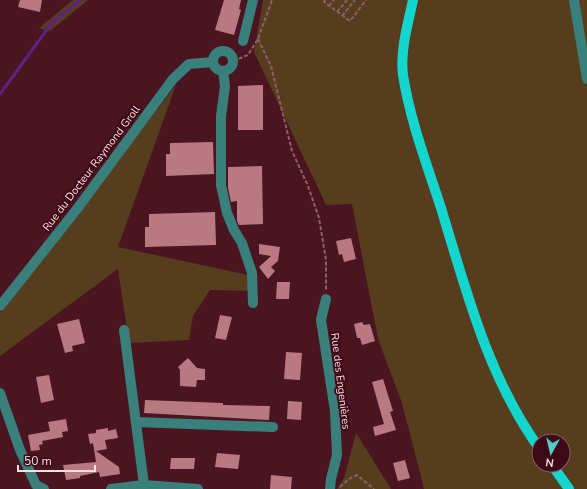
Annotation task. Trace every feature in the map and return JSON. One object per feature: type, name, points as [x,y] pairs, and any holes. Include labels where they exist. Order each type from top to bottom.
[{"type":"main road","points":[[413,0],[404,45],[403,66],[403,74],[413,120],[476,322],[501,384],[531,435]]},
{"type":"main road","points":[[558,473],[569,489]]},
{"type":"street","points":[[243,41],[252,0]]},
{"type":"street","points":[[574,0],[587,79]]},
{"type":"street","points":[[222,51],[230,53],[233,61],[231,68],[223,71],[215,68],[213,62],[215,54],[222,51]]},
{"type":"street","name":"Rue du Docteur Raymond Groll","points":[[0,306],[77,208],[173,79],[189,64],[213,62]]},
{"type":"street","points":[[223,71],[225,86],[221,116],[221,185],[227,213],[234,230],[242,242],[252,273],[253,304]]},
{"type":"street","name":"Rue des Engenières","points":[[326,299],[321,320],[335,411],[337,455],[331,478],[330,489]]},
{"type":"street","points":[[124,330],[143,487]]},
{"type":"street","points":[[0,393],[20,450],[36,485],[44,489]]},
{"type":"street","points":[[136,422],[273,427]]},
{"type":"street","points":[[111,489],[143,487],[198,489]]},
{"type":"path","points":[[233,61],[248,55],[258,39],[272,0]]},
{"type":"path","points":[[325,0],[324,2],[350,21],[366,0]]},
{"type":"path","points":[[329,6],[334,0]]},
{"type":"path","points":[[337,12],[347,0]]},
{"type":"path","points":[[342,16],[355,0]]},
{"type":"path","points":[[258,39],[272,66],[292,151],[308,186],[319,218],[326,260],[326,299]]},
{"type":"path","points":[[337,489],[349,479],[357,475],[374,489]]},
{"type":"shaded area","points":[[73,0],[88,0],[50,31],[39,28]]},
{"type":"shaded area","points":[[263,0],[587,0],[587,489],[424,489],[402,403],[378,339],[352,204],[326,205],[254,52]]},
{"type":"shaded area","points":[[176,85],[118,247],[248,275],[249,291],[210,290],[193,316],[189,340],[129,343],[118,269],[0,356],[0,313]]},
{"type":"shaded area","points":[[356,433],[391,489],[337,489],[344,478]]},
{"type":"building","points":[[20,0],[42,0],[40,12],[18,7]]},
{"type":"building","points":[[224,0],[241,0],[239,9],[241,10],[234,35],[215,30]]},
{"type":"building","points":[[263,85],[263,130],[238,130],[238,86]]},
{"type":"building","points":[[213,142],[214,174],[166,176],[166,154],[170,154],[170,143]]},
{"type":"building","points":[[262,166],[263,224],[239,225],[237,221],[237,201],[231,202],[228,188],[228,167]]},
{"type":"building","points":[[215,212],[216,245],[145,247],[145,227],[149,227],[149,214]]},
{"type":"building","points":[[351,238],[356,259],[344,262],[342,254],[339,255],[336,241]]},
{"type":"building","points":[[259,244],[280,247],[278,261],[271,267],[275,271],[268,279],[259,267],[271,256],[259,254]]},
{"type":"building","points":[[277,282],[290,282],[289,299],[276,299]]},
{"type":"building","points":[[220,315],[232,317],[226,340],[215,338]]},
{"type":"building","points":[[79,319],[85,343],[72,346],[73,351],[65,353],[57,324]]},
{"type":"building","points":[[362,322],[364,325],[370,324],[375,341],[362,345],[360,338],[357,338],[354,324]]},
{"type":"building","points":[[286,352],[302,353],[300,380],[284,379]]},
{"type":"building","points":[[188,358],[197,368],[205,369],[205,380],[197,380],[196,387],[180,386],[180,370],[178,367]]},
{"type":"building","points":[[49,375],[54,400],[41,403],[36,377]]},
{"type":"building","points":[[383,379],[393,411],[390,412],[396,430],[375,436],[373,427],[384,424],[372,382]]},
{"type":"building","points":[[145,400],[223,403],[223,405],[270,406],[269,420],[144,413]]},
{"type":"building","points":[[288,401],[302,402],[301,420],[287,419]]},
{"type":"building","points":[[66,419],[68,431],[62,432],[63,437],[42,441],[43,444],[39,445],[40,450],[31,451],[28,435],[50,431],[48,422]]},
{"type":"building","points":[[108,428],[108,431],[116,429],[118,438],[105,440],[107,449],[96,451],[119,467],[120,474],[100,477],[99,472],[80,476],[80,478],[66,480],[63,465],[96,462],[93,443],[90,444],[88,434],[96,433],[96,430]]},
{"type":"building","points":[[217,453],[240,455],[238,469],[215,467]]},
{"type":"building","points":[[171,458],[195,458],[194,469],[170,469]]},
{"type":"building","points":[[405,460],[410,478],[398,481],[393,463]]},
{"type":"building","points":[[271,475],[292,477],[291,489],[270,489]]},
{"type":"waterway","points":[[0,94],[51,24],[80,0]]}]
